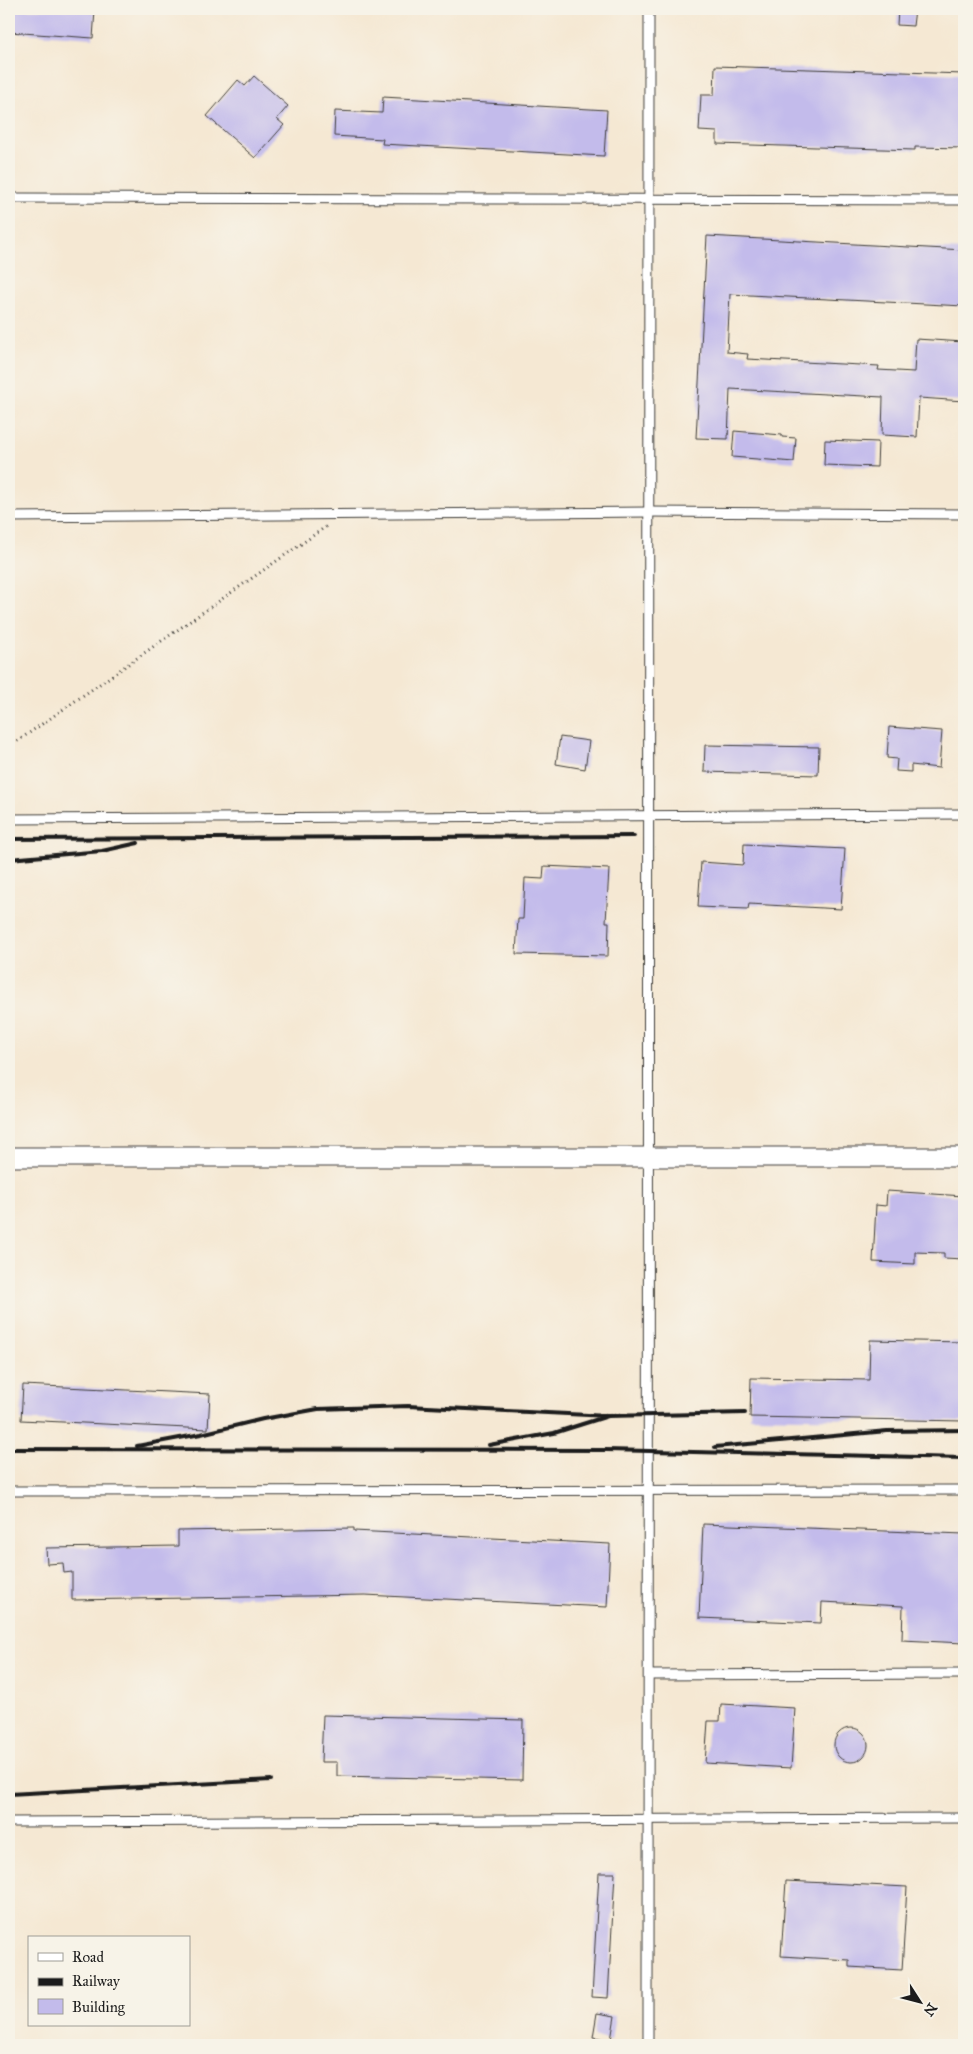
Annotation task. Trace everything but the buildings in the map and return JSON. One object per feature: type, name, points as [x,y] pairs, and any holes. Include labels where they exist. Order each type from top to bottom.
[{"type":"street","points":[[9,1157],[964,1157]]},
{"type":"lane","points":[[648,2045],[649,9]]},
{"type":"lane","points":[[9,198],[964,200]]},
{"type":"lane","points":[[9,518],[649,512],[964,514]]},
{"type":"lane","points":[[9,819],[964,814]]},
{"type":"lane","points":[[9,1491],[964,1490]]},
{"type":"lane","points":[[648,1675],[964,1674]]},
{"type":"lane","points":[[9,1822],[964,1818]]},
{"type":"path","points":[[9,747],[344,514]]},
{"type":"railway","points":[[9,839],[634,836]]},
{"type":"railway","points":[[9,859],[102,851],[138,843]]},
{"type":"railway","points":[[137,1446],[318,1409],[408,1406],[608,1416]]},
{"type":"railway","points":[[489,1445],[554,1433],[608,1416],[745,1413]]},
{"type":"railway","points":[[715,1447],[887,1431],[964,1430]]},
{"type":"railway","points":[[9,1449],[606,1450],[964,1458]]},
{"type":"railway","points":[[9,1794],[271,1780]]}]
